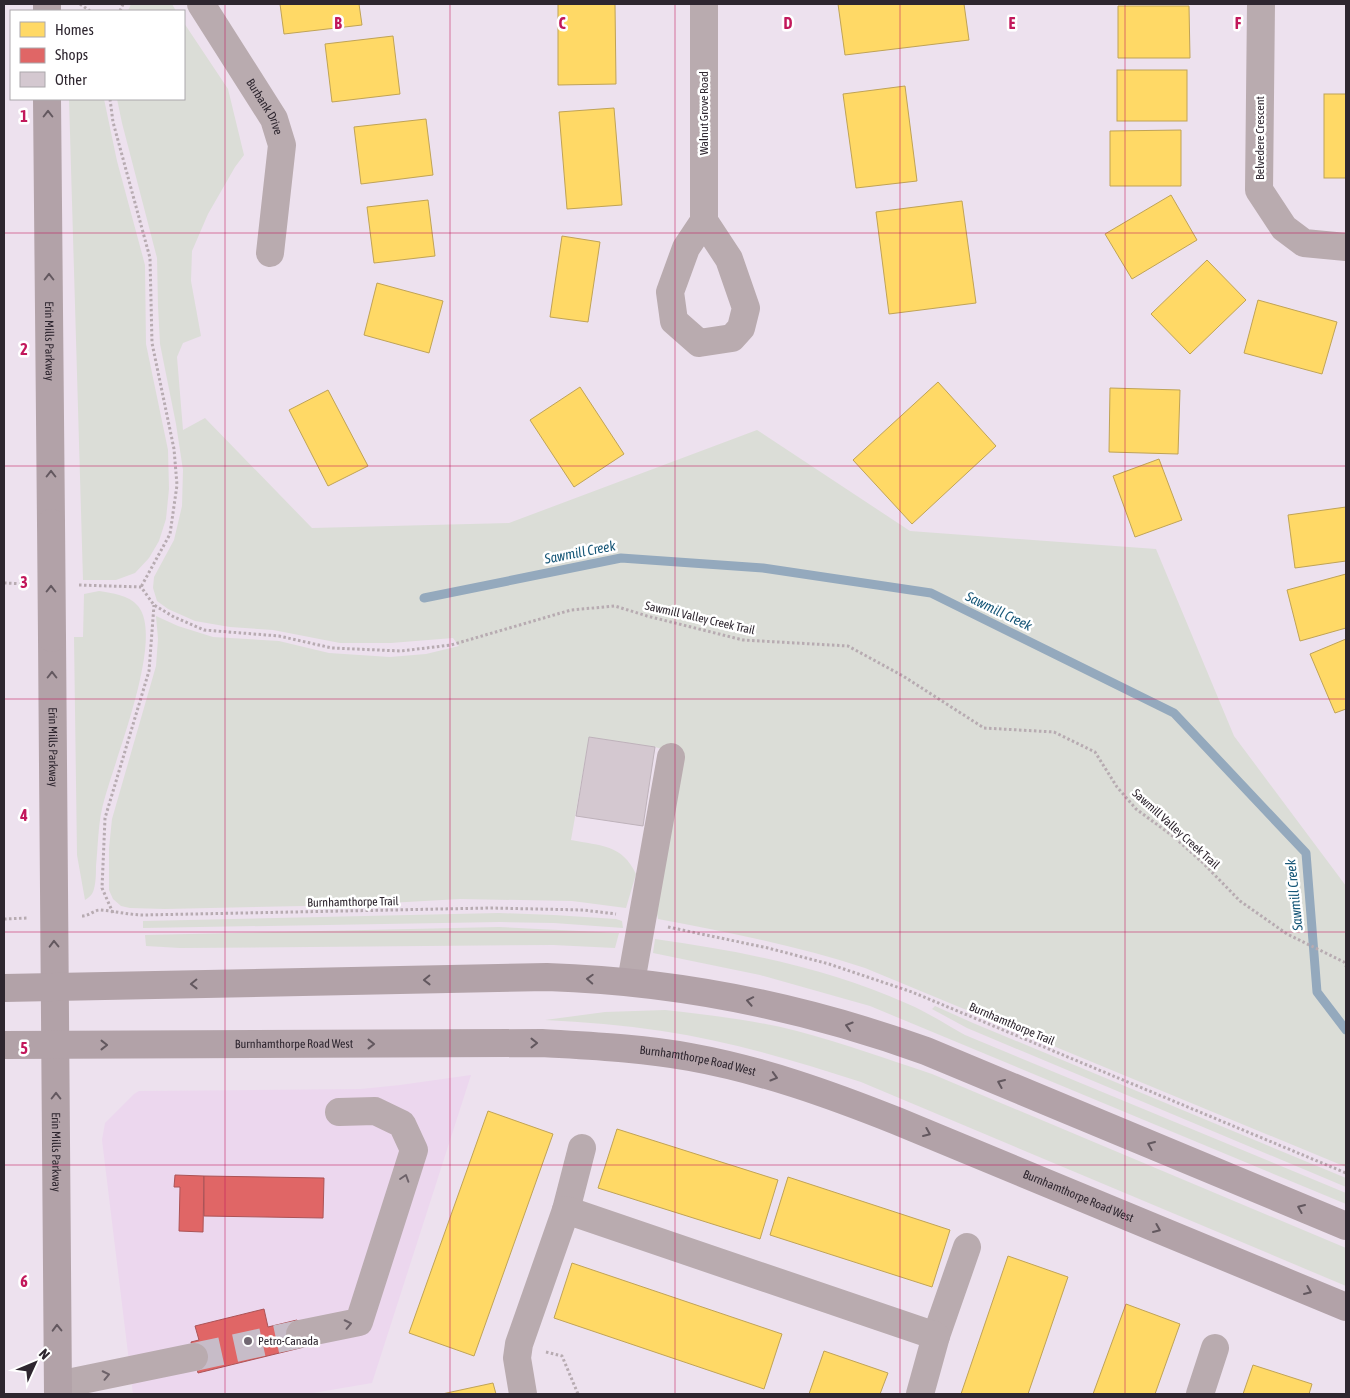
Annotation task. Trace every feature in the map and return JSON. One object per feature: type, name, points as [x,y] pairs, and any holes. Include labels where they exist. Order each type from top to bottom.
[{"type":"main road","name":"Erin Mills Parkway","points":[[47,100],[58,1390]]},
{"type":"main road","points":[[4,988],[547,977],[631,982],[713,994],[798,1011],[887,1037],[926,1051],[1346,1226]]},
{"type":"main road","name":"Burnhamthorpe Road West","points":[[4,1045],[542,1043],[616,1048],[691,1057],[776,1078],[825,1093],[1346,1307]]},
{"type":"street","name":"Burbank Drive","points":[[201,4],[274,119],[282,146],[270,253]]},
{"type":"street","name":"Walnut Grove Road","points":[[704,4],[704,221]]},
{"type":"street","name":"Belvedere Crescent","points":[[1261,4],[1259,190],[1284,228],[1304,243],[1346,247]]},
{"type":"street","points":[[631,982],[671,757]]},
{"type":"street","points":[[300,1334],[359,1322],[414,1150],[402,1124],[375,1111],[340,1112]]},
{"type":"street","points":[[523,1394],[517,1358],[519,1344],[566,1210],[582,1148]]},
{"type":"street","points":[[566,1210],[936,1336]]},
{"type":"street","points":[[920,1394],[936,1336],[966,1247]]},
{"type":"street","points":[[1200,1394],[1214,1348]]},
{"type":"street","points":[[58,1390],[194,1356]]},
{"type":"path","name":"Sawmill Valley Creek Trail","points":[[110,100],[113,122],[150,258],[152,343],[174,449],[177,484],[170,534],[141,588],[154,605],[174,617],[204,630],[279,636],[332,648],[402,651],[451,645],[571,610],[614,606],[743,640],[848,646],[903,676],[984,728],[1054,732],[1094,752],[1117,787],[1136,809],[1174,837],[1203,863],[1240,901],[1287,934],[1345,964]]},
{"type":"path","points":[[113,913],[102,888],[105,818],[149,670],[154,605]]},
{"type":"path","name":"Burnhamthorpe Trail","points":[[87,916],[98,910],[144,916],[491,908],[583,910],[622,915]]},
{"type":"path","name":"Burnhamthorpe Trail","points":[[659,926],[726,938],[829,964],[912,992],[1346,1173]]},
{"type":"path","points":[[519,1344],[562,1356],[578,1394]]},
{"type":"shaded area","points":[[131,4],[172,4],[175,10],[128,10]]},
{"type":"shaded area","points":[[185,24],[228,89],[244,155],[208,214],[192,251],[191,281],[201,336],[183,343],[177,357],[183,430],[205,418],[312,528],[509,523],[757,430],[910,531],[1156,549],[1234,736],[1346,886],[1346,1167],[865,968],[763,940],[658,919],[656,909],[683,755],[655,747],[589,737],[571,840],[610,848],[624,857],[630,864],[636,874],[626,908],[572,901],[460,899],[353,905],[165,909],[121,906],[113,899],[109,890],[109,848],[112,819],[156,666],[158,639],[156,616],[178,626],[213,637],[279,641],[329,653],[390,657],[426,654],[459,646],[453,638],[391,643],[340,643],[273,630],[230,627],[195,621],[168,609],[157,601],[153,588],[154,577],[174,540],[182,506],[183,470],[160,344],[157,258],[117,100],[185,100]]},
{"type":"shaded area","points":[[69,100],[104,100],[117,161],[145,265],[146,344],[168,450],[169,489],[166,519],[159,541],[149,558],[135,573],[116,580],[83,580]]},
{"type":"shaded area","points":[[99,591],[125,597],[138,606],[145,622],[145,646],[134,704],[102,809],[94,889],[85,900],[77,855],[74,637],[83,637],[84,594]]},
{"type":"shaded area","points":[[499,913],[616,919],[622,921],[623,928],[554,923],[500,922],[143,928],[143,921]]},
{"type":"shaded area","points":[[499,927],[619,933],[615,948],[553,945],[180,948],[146,946],[145,935]]},
{"type":"shaded area","points":[[655,939],[720,949],[784,962],[878,991],[922,1011],[965,1035],[1346,1193],[1346,1204],[870,1006],[760,975],[653,953]]},
{"type":"shaded area","points":[[935,1006],[1346,1178],[1346,1187],[967,1028],[932,1009]]},
{"type":"shaded area","points":[[665,1010],[781,1027],[848,1046],[932,1074],[1346,1248],[1346,1286],[861,1082],[763,1052],[713,1040],[618,1025],[545,1020],[605,1012]]},
{"type":"shaded area","points":[[471,1075],[372,1383],[307,1394],[133,1394],[102,1140],[105,1123],[134,1094],[139,1091],[361,1089]]},
{"type":"building: Homes","points":[[280,4],[359,4],[362,25],[284,34]]},
{"type":"building: Homes","points":[[558,4],[615,4],[616,84],[558,85]]},
{"type":"building: Homes","points":[[838,4],[964,4],[969,40],[845,55]]},
{"type":"building: Homes","points":[[1118,6],[1189,6],[1190,58],[1118,58]]},
{"type":"building: Homes","points":[[393,36],[400,94],[332,102],[325,44]]},
{"type":"building: Homes","points":[[1117,70],[1187,70],[1187,121],[1117,121]]},
{"type":"building: Homes","points":[[905,86],[917,181],[856,188],[843,94]]},
{"type":"building: Homes","points":[[1324,94],[1346,94],[1346,178],[1324,178]]},
{"type":"building: Homes","points":[[614,108],[622,205],[567,209],[559,112]]},
{"type":"building: Homes","points":[[426,119],[433,175],[361,184],[354,127]]},
{"type":"building: Homes","points":[[1181,130],[1181,186],[1110,186],[1110,131]]},
{"type":"building: Homes","points":[[1171,195],[1197,240],[1132,279],[1105,234]]},
{"type":"building: Homes","points":[[428,200],[435,256],[374,263],[367,207]]},
{"type":"building: Homes","points":[[962,201],[976,303],[889,314],[876,212]]},
{"type":"building: Homes","points":[[562,236],[600,242],[588,322],[550,317]]},
{"type":"building: Homes","points":[[1207,260],[1246,300],[1190,354],[1151,314]]},
{"type":"building: Homes","points":[[377,283],[443,301],[429,353],[364,335]]},
{"type":"building: Homes","points":[[1258,300],[1337,322],[1322,374],[1244,353]]},
{"type":"building: Homes","points":[[938,382],[996,446],[912,524],[853,460]]},
{"type":"building: Homes","points":[[580,387],[624,454],[574,487],[530,420]]},
{"type":"building: Homes","points":[[1110,388],[1180,390],[1178,454],[1109,452]]},
{"type":"building: Homes","points":[[328,390],[368,466],[328,486],[289,410]]},
{"type":"building: Homes","points":[[1159,459],[1182,520],[1135,537],[1113,476]]},
{"type":"building: Homes","points":[[1346,507],[1346,561],[1295,568],[1288,515]]},
{"type":"building: Homes","points":[[1346,574],[1346,628],[1300,641],[1287,590]]},
{"type":"building: Homes","points":[[1346,639],[1346,709],[1335,713],[1310,654]]},
{"type":"building: Homes","points":[[488,1111],[553,1134],[474,1356],[409,1333]]},
{"type":"building: Homes","points":[[617,1129],[778,1180],[760,1239],[598,1188]]},
{"type":"building: Homes","points":[[788,1177],[950,1230],[932,1287],[770,1235]]},
{"type":"building: Homes","points":[[1008,1256],[1068,1277],[1028,1394],[961,1394]]},
{"type":"building: Homes","points":[[572,1263],[782,1334],[764,1389],[554,1318]]},
{"type":"building: Homes","points":[[1126,1304],[1180,1324],[1155,1394],[1093,1394]]},
{"type":"building: Homes","points":[[824,1351],[888,1373],[880,1394],[809,1394]]},
{"type":"building: Homes","points":[[1253,1365],[1312,1384],[1309,1394],[1243,1394]]},
{"type":"building: Homes","points":[[493,1383],[496,1394],[442,1394]]},
{"type":"building: Shops","points":[[175,1175],[204,1176],[203,1232],[179,1231],[180,1187],[174,1187]]},
{"type":"building: Shops","points":[[204,1176],[324,1178],[323,1218],[204,1216]]},
{"type":"building: Shops","name":"Petro-Canada","points":[[264,1309],[268,1327],[297,1320],[304,1347],[198,1373],[191,1342],[199,1340],[195,1326]]},
{"type":"building: Other","points":[[589,737],[655,747],[643,826],[576,816]]},
{"type":"waterway","name":"Sawmill Creek","points":[[424,598],[621,558],[763,568],[931,593],[1174,713],[1306,853],[1317,992],[1346,1030]]},
{"type":"tunnel","points":[[194,1357],[300,1334]]},
{"type":"place","name":"Petro-Canada","points":[[248,1341]]}]
